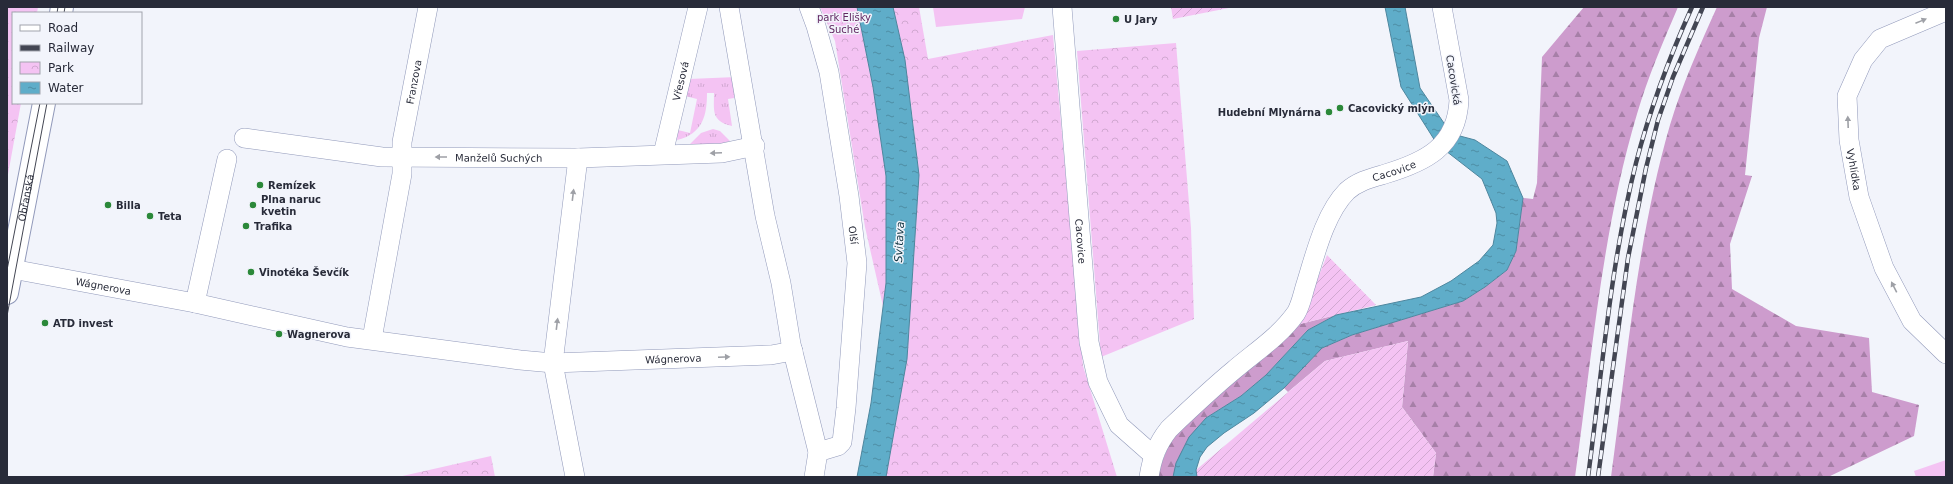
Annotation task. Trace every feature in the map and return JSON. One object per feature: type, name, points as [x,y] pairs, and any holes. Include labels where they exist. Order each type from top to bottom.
[{"type":"main road","name":"Obřanská","points":[[7,293],[44,104]]},
{"type":"street","name":"Franzova","points":[[402,157],[402,142],[428,7]]},
{"type":"street","name":"Vřesová","points":[[663,154],[698,7]]},
{"type":"street","points":[[729,7],[766,216],[781,283],[793,351],[818,452],[814,477]]},
{"type":"street","name":"Olší","points":[[809,7],[829,72],[858,263],[842,442],[831,449],[818,452]]},
{"type":"street","name":"Cacovice","points":[[1062,7],[1089,342],[1098,382],[1119,425],[1153,455]]},
{"type":"street","name":"Cacovická","points":[[1440,148],[1453,132],[1458,116],[1459,100],[1442,7]]},
{"type":"street","name":"Vyhlídka","points":[[1946,11],[1880,39],[1863,60],[1848,96],[1849,140],[1859,198],[1884,268],[1912,321],[1946,354]]},
{"type":"street","name":"Manželů Suchých","points":[[244,138],[382,157],[578,158],[722,153],[754,146]]},
{"type":"street","name":"Cacovice","points":[[1149,477],[1153,455],[1160,440],[1169,429],[1226,376],[1276,335],[1296,312],[1328,221],[1339,199],[1352,186],[1364,180],[1408,167],[1440,148]]},
{"type":"street","points":[[372,339],[402,174],[402,157]]},
{"type":"street","points":[[575,477],[553,363],[578,158]]},
{"type":"street","points":[[195,303],[227,159]]},
{"type":"street","name":"Wágnerova","points":[[12,269],[195,303],[347,336],[520,360],[553,363],[771,355],[793,351]]},
{"type":"green space","points":[[7,7],[38,7],[37,12],[12,12],[12,104],[21,104],[7,180]]},
{"type":"green space","name":"park Elišky Suché","points":[[820,7],[857,7],[873,87],[886,176],[886,283],[883,306],[865,227],[835,41]]},
{"type":"green space","points":[[893,7],[919,7],[928,59],[1053,35],[1083,366],[1117,477],[886,477],[907,359],[919,175],[911,104]]},
{"type":"green space","points":[[933,7],[1025,7],[1022,19],[936,27]]},
{"type":"green space","points":[[1171,7],[1234,7],[1173,19]]},
{"type":"green space","points":[[1584,7],[1678,7],[1641,100],[1625,158],[1615,203],[1599,294],[1575,477],[1433,477],[1436,453],[1402,407],[1408,341],[1325,361],[1288,392],[1284,388],[1322,348],[1352,335],[1463,301],[1485,287],[1507,270],[1516,251],[1523,198],[1533,199],[1537,183],[1542,57]]},
{"type":"green space","points":[[1717,7],[1767,7],[1759,38],[1745,175],[1752,176],[1730,244],[1732,289],[1796,326],[1869,338],[1872,392],[1919,405],[1914,436],[1828,477],[1611,477],[1634,300],[1649,212],[1670,125],[1680,95]]},
{"type":"green space","points":[[1176,43],[1191,228],[1194,319],[1101,357],[1077,51]]},
{"type":"green space","points":[[736,77],[738,93],[734,93],[734,98],[728,99],[732,126],[725,124],[717,118],[714,110],[714,93],[707,93],[706,109],[702,122],[693,133],[677,140],[678,130],[690,133],[697,99],[685,96],[689,79]]},
{"type":"green space","points":[[713,129],[720,131],[730,141],[717,145],[687,147],[701,133]]},
{"type":"green space","points":[[1327,255],[1376,305],[1300,324]]},
{"type":"green space","points":[[1336,315],[1308,330],[1266,375],[1241,396],[1206,418],[1173,477],[1156,477],[1172,437],[1300,324]]},
{"type":"green space","points":[[1408,341],[1402,407],[1436,453],[1433,477],[1197,477],[1196,470],[1325,361]]},
{"type":"green space","points":[[491,456],[495,477],[398,477]]},
{"type":"green space","points":[[1946,460],[1946,477],[1916,477],[1914,471]]},
{"type":"water","name":"Svitava","points":[[857,7],[893,7],[905,60],[919,175],[907,359],[886,477],[857,477],[871,403],[886,283],[886,176],[873,87]]},
{"type":"water","points":[[1385,7],[1405,7],[1420,88],[1448,129],[1460,136],[1475,140],[1507,161],[1523,198],[1516,251],[1507,270],[1485,287],[1463,301],[1352,335],[1322,348],[1284,388],[1254,413],[1224,433],[1207,447],[1200,457],[1196,470],[1197,477],[1173,477],[1176,463],[1189,437],[1206,418],[1241,396],[1266,375],[1308,330],[1336,315],[1421,297],[1451,281],[1479,261],[1493,245],[1497,223],[1496,213],[1482,179],[1437,144],[1401,87]]},
{"type":"tram line","points":[[57,12],[58,7]]},
{"type":"tram line","points":[[64,12],[65,7]]},
{"type":"tram line","points":[[7,270],[40,104]]},
{"type":"tram line","points":[[7,316],[47,104]]},
{"type":"railway","points":[[1588,477],[1613,280],[1627,202],[1641,143],[1654,103],[1692,7]]},
{"type":"railway","points":[[1598,477],[1628,258],[1646,168],[1658,120],[1673,77],[1703,7]]},
{"type":"place","name":"U Jary","points":[[1116,19]]},
{"type":"place","name":"Cacovický mlýn","points":[[1340,108]]},
{"type":"place","name":"Hudební Mlynárna","points":[[1329,112]]},
{"type":"place","name":"Remízek","points":[[260,185]]},
{"type":"place","name":"Billa","points":[[108,205]]},
{"type":"place","name":"Plna naruc kvetin","points":[[253,205]]},
{"type":"place","name":"Teta","points":[[150,216]]},
{"type":"place","name":"Trafika","points":[[246,226]]},
{"type":"place","name":"Vinotéka Ševčík","points":[[251,272]]},
{"type":"place","name":"ATD invest","points":[[45,323]]},
{"type":"place","name":"Wagnerova","points":[[279,334]]}]
